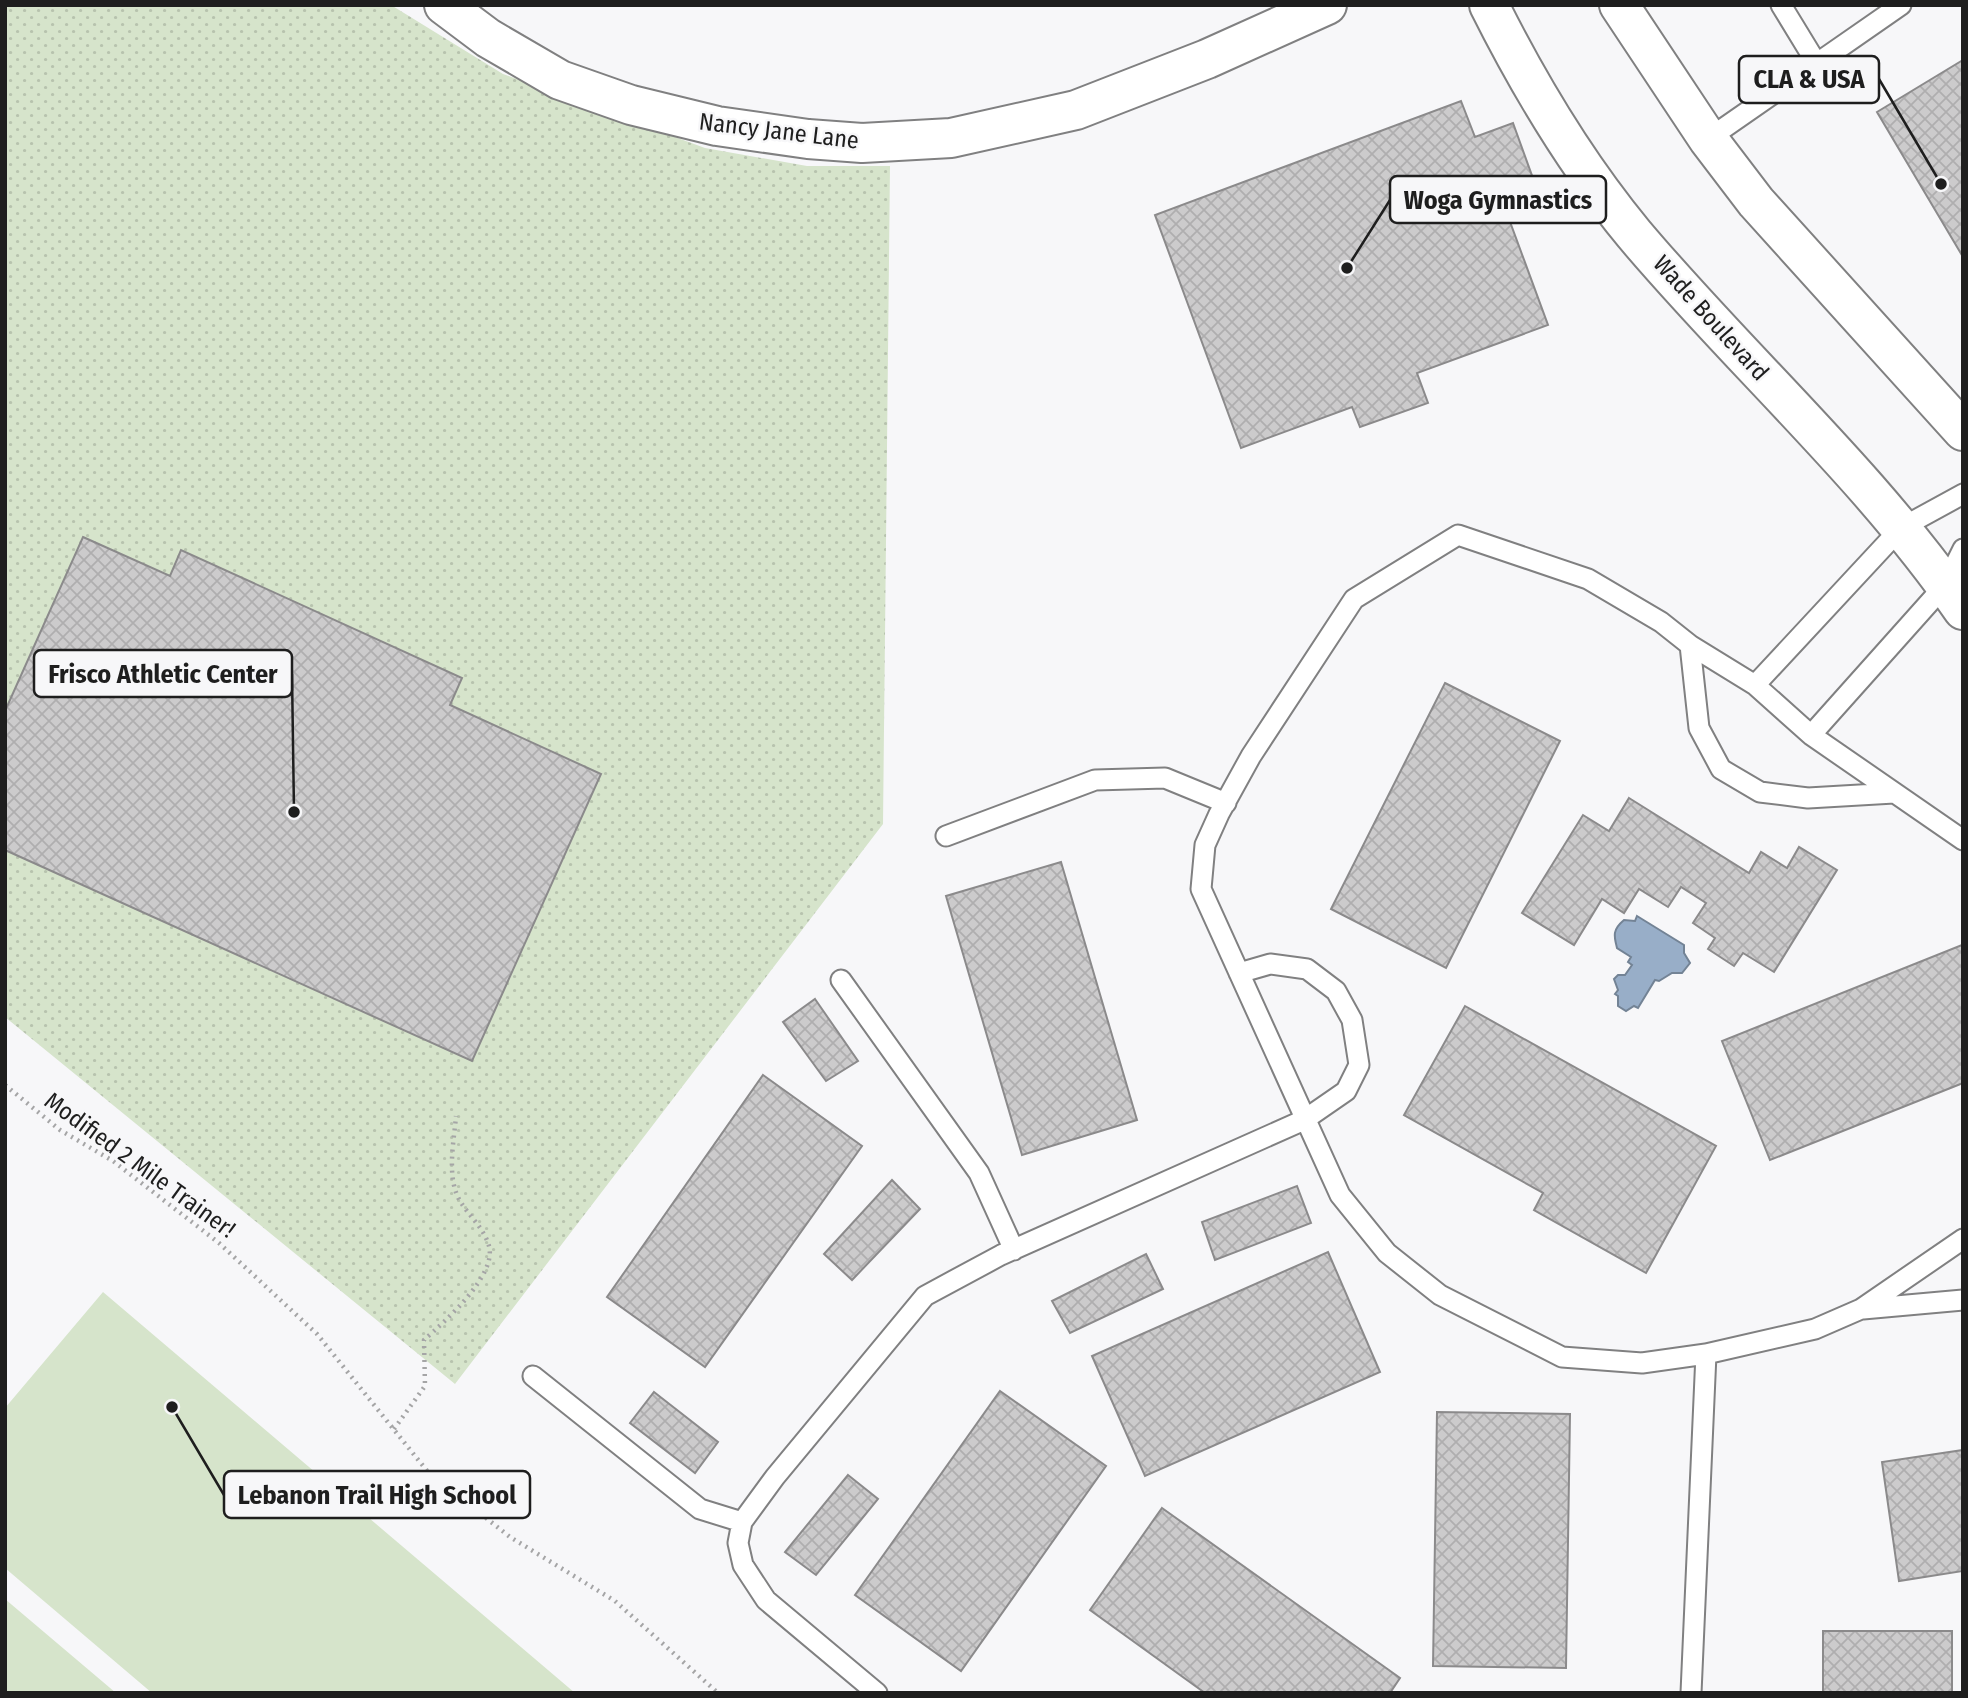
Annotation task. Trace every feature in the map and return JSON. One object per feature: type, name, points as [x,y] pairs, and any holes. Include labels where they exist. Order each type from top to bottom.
[{"type":"street","name":"Nancy Jane Lane","points":[[444,5],[488,38],[560,80],[631,105],[717,126],[808,139],[862,143],[951,138],[1076,110],[1207,59],[1327,5]]},
{"type":"street","name":"Wade Boulevard","points":[[1489,5],[1572,148],[1633,233],[1901,528],[1954,597]]},
{"type":"street","points":[[1619,5],[1708,139],[1756,202],[1963,431]]},
{"type":"lane","points":[[1781,5],[1817,64]]},
{"type":"lane","points":[[1708,139],[1901,5]]},
{"type":"lane","points":[[1755,685],[1901,528],[1963,494]]},
{"type":"lane","points":[[1963,840],[1811,735],[1755,685],[1690,645],[1661,622],[1588,579],[1458,535],[1354,599],[1251,756],[1226,803],[1205,845],[1201,889],[1340,1195],[1387,1254],[1440,1295],[1562,1357],[1642,1363],[1706,1354],[1815,1329],[1861,1309],[1963,1239]]},
{"type":"lane","points":[[1811,735],[1954,597],[1963,549]]},
{"type":"lane","points":[[1690,645],[1699,728],[1721,769],[1760,792],[1796,797],[1894,793]]},
{"type":"lane","points":[[946,836],[1095,780],[1165,778],[1226,803]]},
{"type":"lane","points":[[877,1693],[766,1600],[743,1565],[737,1543],[742,1522],[775,1476],[925,1296],[1014,1250],[1304,1120],[1346,1091],[1359,1065],[1352,1020],[1336,991],[1307,969],[1270,964],[1239,973]]},
{"type":"lane","points":[[841,980],[979,1172],[1014,1250]]},
{"type":"lane","points":[[1861,1309],[1963,1300]]},
{"type":"lane","points":[[1691,1693],[1706,1354]]},
{"type":"lane","points":[[533,1377],[700,1509],[742,1522]]},
{"type":"path","name":"Modified 2 Mile Trainer!","points":[[5,1085],[60,1130],[113,1161],[219,1243],[317,1334],[428,1472],[510,1537],[615,1601],[718,1693]]},
{"type":"path","points":[[394,1429],[425,1386],[424,1340],[469,1298],[484,1272],[490,1248],[482,1231],[459,1200],[452,1167],[456,1116]]},
{"type":"green space","points":[[5,5],[391,5],[503,74],[705,148],[807,166],[890,166],[883,824],[455,1384],[5,1017]]},
{"type":"green space","points":[[103,1292],[575,1693],[152,1693],[5,1568],[5,1408]]},
{"type":"green space","points":[[5,1599],[116,1693],[5,1693]]},
{"type":"water","points":[[1637,916],[1684,945],[1684,953],[1690,963],[1682,973],[1672,973],[1659,981],[1655,980],[1638,1008],[1634,1006],[1626,1011],[1618,1006],[1618,996],[1615,994],[1618,990],[1614,979],[1618,975],[1625,975],[1632,965],[1628,962],[1631,957],[1617,948],[1615,933],[1624,920],[1635,921]]},
{"type":"building","points":[[1963,60],[1963,257],[1877,112]]},
{"type":"building","points":[[1461,101],[1475,137],[1513,123],[1543,206],[1509,219],[1548,325],[1417,373],[1428,403],[1360,427],[1352,407],[1241,448],[1155,215]]},
{"type":"building","points":[[83,537],[170,576],[181,550],[462,678],[450,705],[601,774],[472,1061],[5,850],[5,711]]},
{"type":"building","points":[[1445,683],[1560,741],[1446,968],[1331,909]]},
{"type":"building","points":[[1629,798],[1749,873],[1761,852],[1787,868],[1799,847],[1837,870],[1774,972],[1743,953],[1734,966],[1708,949],[1715,938],[1693,923],[1706,903],[1681,887],[1668,907],[1639,889],[1624,913],[1602,899],[1574,945],[1522,913],[1583,815],[1609,831]]},
{"type":"building","points":[[1061,862],[1137,1120],[1022,1155],[946,896]]},
{"type":"building","points":[[1962,945],[1963,1083],[1770,1160],[1722,1041]]},
{"type":"building","points":[[815,999],[858,1061],[826,1081],[783,1022]]},
{"type":"building","points":[[1465,1006],[1716,1146],[1646,1273],[1534,1210],[1543,1193],[1404,1115]]},
{"type":"building","points":[[763,1075],[862,1146],[705,1367],[607,1297]]},
{"type":"building","points":[[892,1180],[920,1209],[852,1280],[824,1254]]},
{"type":"building","points":[[1297,1186],[1311,1223],[1215,1260],[1202,1222]]},
{"type":"building","points":[[1328,1252],[1380,1372],[1145,1476],[1092,1356]]},
{"type":"building","points":[[1146,1254],[1163,1289],[1070,1333],[1052,1301]]},
{"type":"building","points":[[1000,1391],[1106,1466],[961,1671],[855,1595]]},
{"type":"building","points":[[654,1392],[718,1442],[695,1473],[630,1423]]},
{"type":"building","points":[[1437,1412],[1570,1414],[1566,1668],[1433,1666]]},
{"type":"building","points":[[1963,1450],[1963,1571],[1899,1581],[1882,1462]]},
{"type":"building","points":[[848,1475],[878,1499],[816,1575],[785,1552]]},
{"type":"building","points":[[1162,1508],[1400,1678],[1390,1693],[1205,1693],[1090,1610]]},
{"type":"building","points":[[1823,1631],[1952,1631],[1952,1693],[1823,1693]]},
{"type":"place","name":"CLA & USA","points":[[1941,184]]},
{"type":"place","name":"Woga Gymnastics","points":[[1347,268]]},
{"type":"place","name":"Frisco Athletic Center","points":[[294,812]]},
{"type":"place","name":"Lebanon Trail High School","points":[[172,1407]]}]
